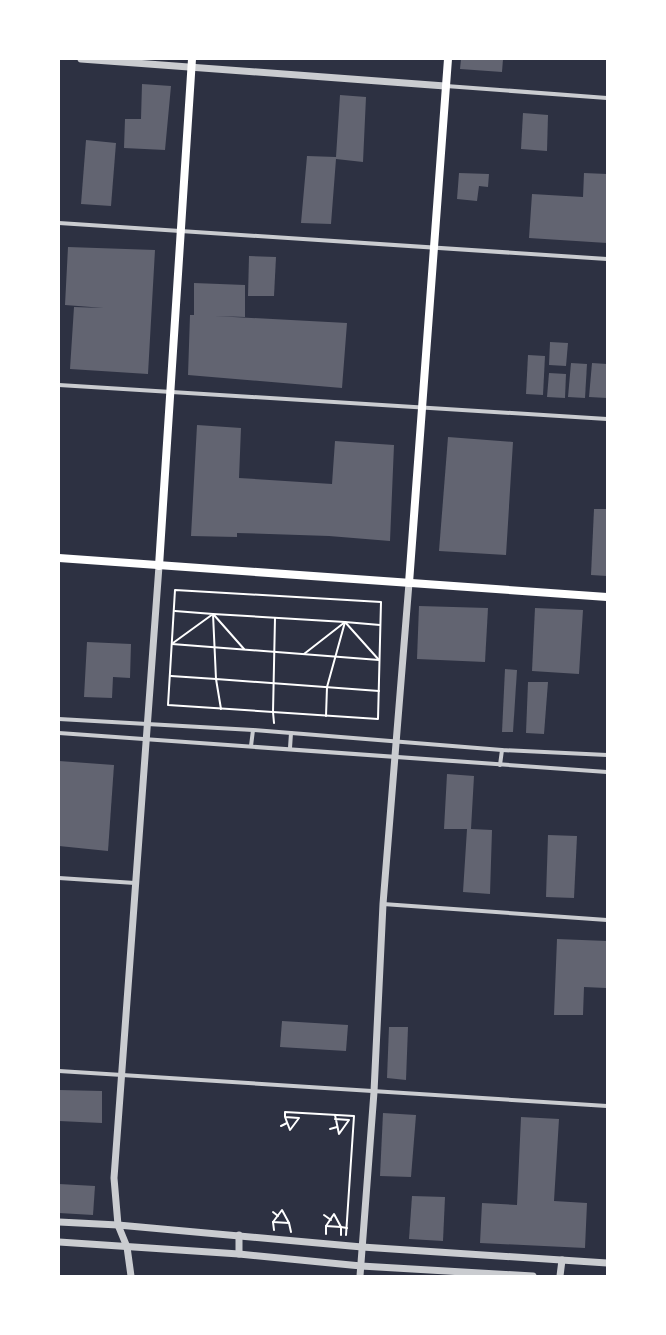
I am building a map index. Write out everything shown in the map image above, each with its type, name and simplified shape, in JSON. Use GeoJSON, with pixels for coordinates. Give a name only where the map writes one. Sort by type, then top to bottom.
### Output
{"type":"FeatureCollection","features":[{"type":"Feature","properties":{"kind":"main road"},"geometry":{"type":"LineString","coordinates":[[409,583],[448,59]]}},
{"type":"Feature","properties":{"kind":"main road"},"geometry":{"type":"LineString","coordinates":[[159,566],[192,63]]}},
{"type":"Feature","properties":{"kind":"main road"},"geometry":{"type":"LineString","coordinates":[[59,558],[607,597]]}},
{"type":"Feature","properties":{"kind":"street"},"geometry":{"type":"LineString","coordinates":[[81,59],[192,63],[446,86],[607,98]]}},
{"type":"Feature","properties":{"kind":"street"},"geometry":{"type":"LineString","coordinates":[[59,223],[607,259]]}},
{"type":"Feature","properties":{"kind":"street"},"geometry":{"type":"LineString","coordinates":[[59,385],[607,419]]}},
{"type":"Feature","properties":{"kind":"street"},"geometry":{"type":"LineString","coordinates":[[131,1276],[127,1247],[118,1225],[114,1178],[159,566]]}},
{"type":"Feature","properties":{"kind":"street"},"geometry":{"type":"LineString","coordinates":[[360,1276],[374,1092],[383,904],[409,583]]}},
{"type":"Feature","properties":{"kind":"street"},"geometry":{"type":"LineString","coordinates":[[59,719],[253,730],[502,750],[607,755]]}},
{"type":"Feature","properties":{"kind":"street"},"geometry":{"type":"LineString","coordinates":[[251,746],[253,730]]}},
{"type":"Feature","properties":{"kind":"street"},"geometry":{"type":"LineString","coordinates":[[59,733],[146,740],[290,748],[607,772]]}},
{"type":"Feature","properties":{"kind":"street"},"geometry":{"type":"LineString","coordinates":[[290,748],[291,733]]}},
{"type":"Feature","properties":{"kind":"street"},"geometry":{"type":"LineString","coordinates":[[500,765],[502,750]]}},
{"type":"Feature","properties":{"kind":"street"},"geometry":{"type":"LineString","coordinates":[[59,878],[135,883]]}},
{"type":"Feature","properties":{"kind":"street"},"geometry":{"type":"LineString","coordinates":[[383,904],[607,920]]}},
{"type":"Feature","properties":{"kind":"street"},"geometry":{"type":"LineString","coordinates":[[59,1071],[607,1106]]}},
{"type":"Feature","properties":{"kind":"street"},"geometry":{"type":"LineString","coordinates":[[59,1222],[118,1225],[362,1246],[607,1264]]}},
{"type":"Feature","properties":{"kind":"street"},"geometry":{"type":"LineString","coordinates":[[238,1235],[238,1254]]}},
{"type":"Feature","properties":{"kind":"street"},"geometry":{"type":"LineString","coordinates":[[59,1242],[238,1254],[361,1266],[533,1276]]}},
{"type":"Feature","properties":{"kind":"street"},"geometry":{"type":"LineString","coordinates":[[560,1276],[562,1260]]}},
{"type":"Feature","properties":{"kind":"path"},"geometry":{"type":"LineString","coordinates":[[175,590],[381,602],[380,626],[378,719],[168,705],[175,590]]}},
{"type":"Feature","properties":{"kind":"path"},"geometry":{"type":"LineString","coordinates":[[174,611],[345,622],[380,626]]}},
{"type":"Feature","properties":{"kind":"path"},"geometry":{"type":"LineString","coordinates":[[172,644],[213,614]]}},
{"type":"Feature","properties":{"kind":"path"},"geometry":{"type":"LineString","coordinates":[[213,614],[216,679],[221,709]]}},
{"type":"Feature","properties":{"kind":"path"},"geometry":{"type":"LineString","coordinates":[[213,614],[245,650]]}},
{"type":"Feature","properties":{"kind":"path"},"geometry":{"type":"LineString","coordinates":[[274,723],[275,618]]}},
{"type":"Feature","properties":{"kind":"path"},"geometry":{"type":"LineString","coordinates":[[304,654],[345,622]]}},
{"type":"Feature","properties":{"kind":"path"},"geometry":{"type":"LineString","coordinates":[[326,716],[327,687],[345,622]]}},
{"type":"Feature","properties":{"kind":"path"},"geometry":{"type":"LineString","coordinates":[[345,622],[379,660]]}},
{"type":"Feature","properties":{"kind":"path"},"geometry":{"type":"LineString","coordinates":[[172,644],[379,660]]}},
{"type":"Feature","properties":{"kind":"path"},"geometry":{"type":"LineString","coordinates":[[170,676],[379,691]]}},
{"type":"Feature","properties":{"kind":"path"},"geometry":{"type":"LineString","coordinates":[[299,1113],[299,1118],[290,1130],[285,1117],[285,1112],[354,1116],[347,1235],[334,1235]]}},
{"type":"Feature","properties":{"kind":"path"},"geometry":{"type":"LineString","coordinates":[[335,1115],[334,1119],[339,1134],[349,1120],[350,1116]]}},
{"type":"Feature","properties":{"kind":"path"},"geometry":{"type":"LineString","coordinates":[[285,1117],[299,1118]]}},
{"type":"Feature","properties":{"kind":"path"},"geometry":{"type":"LineString","coordinates":[[334,1119],[354,1120]]}},
{"type":"Feature","properties":{"kind":"path"},"geometry":{"type":"LineString","coordinates":[[281,1126],[287,1123]]}},
{"type":"Feature","properties":{"kind":"path"},"geometry":{"type":"LineString","coordinates":[[330,1129],[337,1127]]}},
{"type":"Feature","properties":{"kind":"path"},"geometry":{"type":"LineString","coordinates":[[279,1231],[273,1230],[273,1222],[282,1210],[292,1232],[285,1232]]}},
{"type":"Feature","properties":{"kind":"path"},"geometry":{"type":"LineString","coordinates":[[273,1212],[278,1216]]}},
{"type":"Feature","properties":{"kind":"path"},"geometry":{"type":"LineString","coordinates":[[319,1234],[326,1234],[326,1226],[334,1214],[341,1227],[341,1235]]}},
{"type":"Feature","properties":{"kind":"path"},"geometry":{"type":"LineString","coordinates":[[324,1215],[331,1220]]}},
{"type":"Feature","properties":{"kind":"path"},"geometry":{"type":"LineString","coordinates":[[273,1222],[289,1223]]}},
{"type":"Feature","properties":{"kind":"path"},"geometry":{"type":"LineString","coordinates":[[326,1226],[347,1228]]}},
{"type":"Feature","properties":{"kind":"building"},"geometry":{"type":"Polygon","coordinates":[[[461,59],[503,59],[502,72],[460,69],[461,59]]]}},
{"type":"Feature","properties":{"kind":"building"},"geometry":{"type":"Polygon","coordinates":[[[142,84],[171,86],[165,150],[124,148],[125,119],[141,119],[142,84]]]}},
{"type":"Feature","properties":{"kind":"building"},"geometry":{"type":"Polygon","coordinates":[[[340,95],[366,97],[363,162],[336,159],[331,224],[301,223],[307,156],[336,157],[340,95]]]}},
{"type":"Feature","properties":{"kind":"building"},"geometry":{"type":"Polygon","coordinates":[[[523,113],[548,115],[547,151],[521,149],[523,113]]]}},
{"type":"Feature","properties":{"kind":"building"},"geometry":{"type":"Polygon","coordinates":[[[86,140],[116,143],[111,206],[81,204],[86,140]]]}},
{"type":"Feature","properties":{"kind":"building"},"geometry":{"type":"Polygon","coordinates":[[[459,173],[489,174],[488,187],[479,186],[477,201],[457,199],[459,173]]]}},
{"type":"Feature","properties":{"kind":"building"},"geometry":{"type":"Polygon","coordinates":[[[584,173],[607,174],[607,243],[529,238],[532,194],[583,197],[584,173]]]}},
{"type":"Feature","properties":{"kind":"building"},"geometry":{"type":"Polygon","coordinates":[[[68,247],[155,250],[148,374],[70,369],[74,307],[104,308],[65,305],[68,247]]]}},
{"type":"Feature","properties":{"kind":"building"},"geometry":{"type":"Polygon","coordinates":[[[249,256],[276,257],[274,296],[248,296],[249,256]]]}},
{"type":"Feature","properties":{"kind":"building"},"geometry":{"type":"Polygon","coordinates":[[[194,283],[245,285],[245,317],[215,316],[347,323],[342,388],[188,375],[190,315],[194,315],[194,283]]]}},
{"type":"Feature","properties":{"kind":"building"},"geometry":{"type":"Polygon","coordinates":[[[550,342],[568,343],[566,366],[549,365],[550,342]]]}},
{"type":"Feature","properties":{"kind":"building"},"geometry":{"type":"Polygon","coordinates":[[[528,355],[545,356],[543,395],[526,394],[528,355]]]}},
{"type":"Feature","properties":{"kind":"building"},"geometry":{"type":"Polygon","coordinates":[[[571,363],[587,364],[585,398],[568,397],[571,363]]]}},
{"type":"Feature","properties":{"kind":"building"},"geometry":{"type":"Polygon","coordinates":[[[592,363],[607,364],[607,398],[589,397],[592,363]]]}},
{"type":"Feature","properties":{"kind":"building"},"geometry":{"type":"Polygon","coordinates":[[[549,373],[566,374],[565,398],[547,397],[549,373]]]}},
{"type":"Feature","properties":{"kind":"building"},"geometry":{"type":"Polygon","coordinates":[[[197,425],[241,428],[239,478],[332,484],[335,441],[394,445],[390,541],[329,536],[237,533],[237,537],[191,536],[197,425]]]}},
{"type":"Feature","properties":{"kind":"building"},"geometry":{"type":"Polygon","coordinates":[[[448,437],[513,442],[506,555],[439,551],[448,437]]]}},
{"type":"Feature","properties":{"kind":"building"},"geometry":{"type":"Polygon","coordinates":[[[594,509],[607,509],[607,576],[591,575],[594,509]]]}},
{"type":"Feature","properties":{"kind":"building"},"geometry":{"type":"Polygon","coordinates":[[[419,606],[488,608],[485,662],[417,659],[419,606]]]}},
{"type":"Feature","properties":{"kind":"building"},"geometry":{"type":"Polygon","coordinates":[[[535,608],[583,610],[579,674],[532,671],[535,608]]]}},
{"type":"Feature","properties":{"kind":"building"},"geometry":{"type":"Polygon","coordinates":[[[87,642],[131,644],[130,678],[113,677],[112,698],[84,697],[87,642]]]}},
{"type":"Feature","properties":{"kind":"building"},"geometry":{"type":"Polygon","coordinates":[[[505,669],[517,670],[513,732],[502,732],[505,669]]]}},
{"type":"Feature","properties":{"kind":"building"},"geometry":{"type":"Polygon","coordinates":[[[528,682],[548,682],[544,734],[526,733],[528,682]]]}},
{"type":"Feature","properties":{"kind":"building"},"geometry":{"type":"Polygon","coordinates":[[[59,761],[114,765],[108,851],[59,846],[59,761]]]}},
{"type":"Feature","properties":{"kind":"building"},"geometry":{"type":"Polygon","coordinates":[[[447,774],[474,776],[471,829],[492,830],[490,894],[463,892],[467,829],[444,829],[447,774]]]}},
{"type":"Feature","properties":{"kind":"building"},"geometry":{"type":"Polygon","coordinates":[[[548,835],[577,836],[574,898],[546,897],[548,835]]]}},
{"type":"Feature","properties":{"kind":"building"},"geometry":{"type":"Polygon","coordinates":[[[557,939],[607,941],[606,988],[584,987],[583,1015],[554,1015],[557,939]]]}},
{"type":"Feature","properties":{"kind":"building"},"geometry":{"type":"Polygon","coordinates":[[[282,1021],[348,1025],[346,1051],[280,1047],[282,1021]]]}},
{"type":"Feature","properties":{"kind":"building"},"geometry":{"type":"Polygon","coordinates":[[[389,1027],[408,1027],[406,1080],[387,1078],[389,1027]]]}},
{"type":"Feature","properties":{"kind":"building"},"geometry":{"type":"Polygon","coordinates":[[[59,1090],[102,1091],[102,1123],[59,1121],[59,1090]]]}},
{"type":"Feature","properties":{"kind":"building"},"geometry":{"type":"Polygon","coordinates":[[[383,1113],[416,1115],[411,1177],[380,1176],[383,1113]]]}},
{"type":"Feature","properties":{"kind":"building"},"geometry":{"type":"Polygon","coordinates":[[[521,1117],[559,1119],[554,1201],[587,1203],[585,1248],[480,1243],[482,1203],[517,1205],[521,1117]]]}},
{"type":"Feature","properties":{"kind":"building"},"geometry":{"type":"Polygon","coordinates":[[[59,1184],[95,1186],[93,1215],[59,1213],[59,1184]]]}},
{"type":"Feature","properties":{"kind":"building"},"geometry":{"type":"Polygon","coordinates":[[[412,1196],[445,1197],[443,1241],[409,1239],[412,1196]]]}}]}
